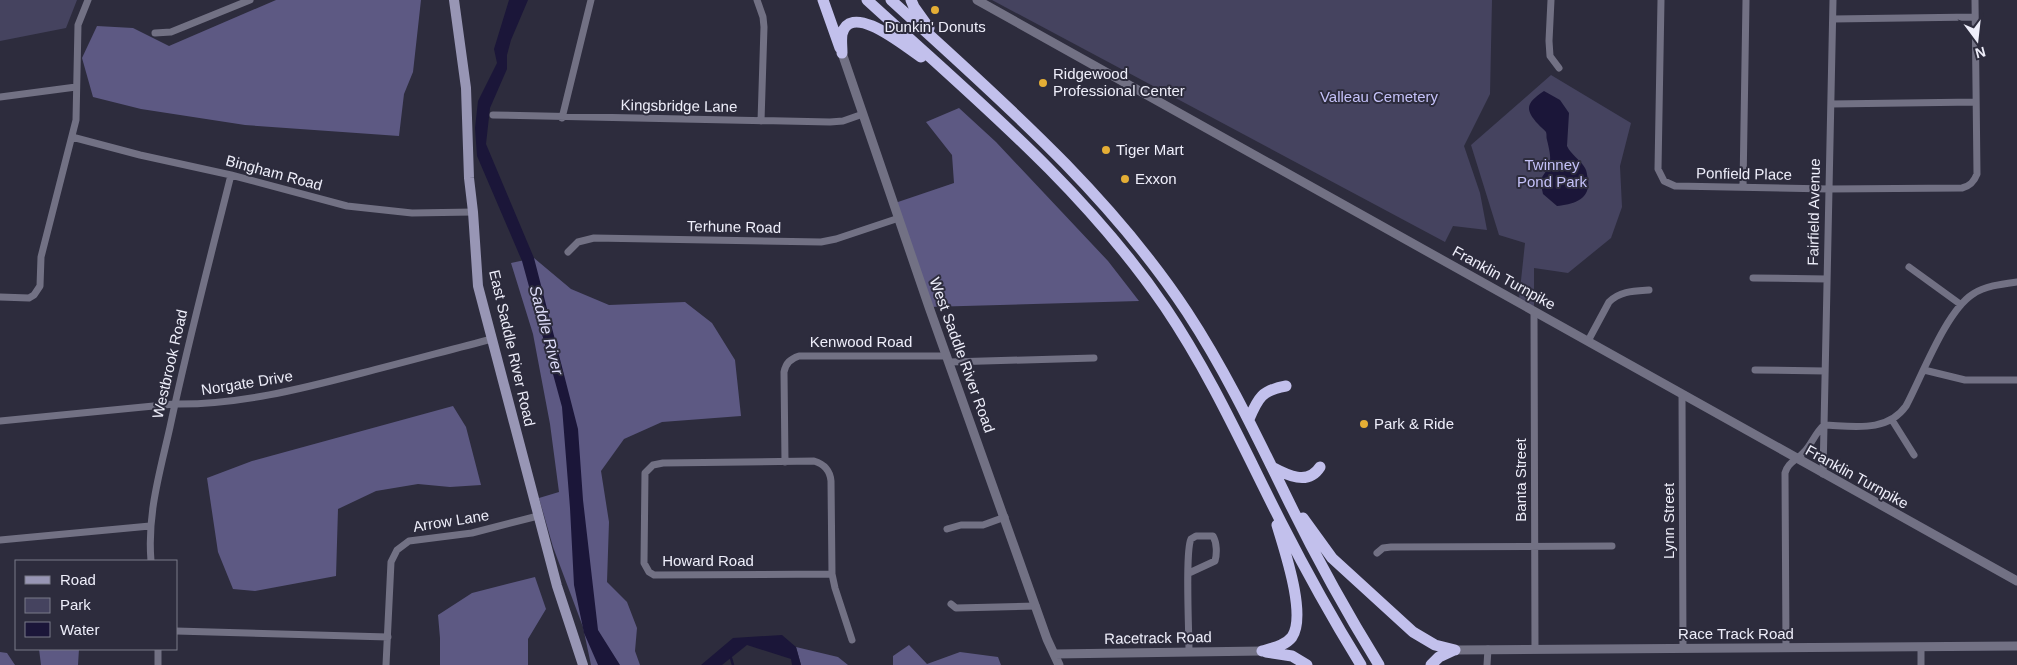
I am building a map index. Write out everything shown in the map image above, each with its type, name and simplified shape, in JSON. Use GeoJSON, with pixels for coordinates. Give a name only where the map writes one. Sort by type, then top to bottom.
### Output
{"type":"FeatureCollection","features":[{"type":"Feature","properties":{"kind":"highway"},"geometry":{"type":"LineString","coordinates":[[823,0],[842,53]]}},
{"type":"Feature","properties":{"kind":"highway"},"geometry":{"type":"LineString","coordinates":[[867,0],[1069,189],[1141,273],[1205,370],[1320,596],[1361,665]]}},
{"type":"Feature","properties":{"kind":"highway"},"geometry":{"type":"LineString","coordinates":[[891,0],[1052,149],[1131,234],[1164,278],[1194,323],[1249,419],[1328,577],[1379,665]]}},
{"type":"Feature","properties":{"kind":"highway"},"geometry":{"type":"LineString","coordinates":[[911,0],[916,11],[947,51]]}},
{"type":"Feature","properties":{"kind":"highway"},"geometry":{"type":"LineString","coordinates":[[842,53],[842,35],[845,28],[854,22],[863,21],[882,28],[906,48],[950,76]]}},
{"type":"Feature","properties":{"kind":"highway"},"geometry":{"type":"LineString","coordinates":[[1249,419],[1258,400],[1264,393],[1274,388],[1286,386]]}},
{"type":"Feature","properties":{"kind":"highway"},"geometry":{"type":"LineString","coordinates":[[1272,467],[1300,478],[1312,475],[1320,467]]}},
{"type":"Feature","properties":{"kind":"highway"},"geometry":{"type":"LineString","coordinates":[[1284,491],[1326,550],[1350,575],[1418,637],[1435,646],[1455,650]]}},
{"type":"Feature","properties":{"kind":"highway"},"geometry":{"type":"LineString","coordinates":[[1262,651],[1278,647],[1287,642],[1293,635],[1297,622],[1291,572],[1270,499]]}},
{"type":"Feature","properties":{"kind":"highway"},"geometry":{"type":"LineString","coordinates":[[1431,665],[1439,657],[1455,650]]}},
{"type":"Feature","properties":{"kind":"highway"},"geometry":{"type":"LineString","coordinates":[[1262,651],[1292,656],[1307,665]]}},
{"type":"Feature","properties":{"kind":"main road","name":"East Saddle River Road"},"geometry":{"type":"LineString","coordinates":[[454,0],[465,80],[469,178],[478,286],[557,586],[583,665]]}},
{"type":"Feature","properties":{"kind":"street"},"geometry":{"type":"LineString","coordinates":[[0,297],[29,298],[34,295],[40,286],[41,257],[76,120],[78,25],[88,0]]}},
{"type":"Feature","properties":{"kind":"street"},"geometry":{"type":"LineString","coordinates":[[155,33],[171,32],[238,3],[250,0]]}},
{"type":"Feature","properties":{"kind":"street"},"geometry":{"type":"LineString","coordinates":[[562,118],[590,0]]}},
{"type":"Feature","properties":{"kind":"street"},"geometry":{"type":"LineString","coordinates":[[757,0],[763,17],[764,28],[761,121]]}},
{"type":"Feature","properties":{"kind":"street","name":"Franklin Turnpike"},"geometry":{"type":"LineString","coordinates":[[977,0],[2017,581]]}},
{"type":"Feature","properties":{"kind":"street"},"geometry":{"type":"LineString","coordinates":[[1551,0],[1548,41],[1550,56],[1559,68]]}},
{"type":"Feature","properties":{"kind":"street","name":"Ponfield Place"},"geometry":{"type":"LineString","coordinates":[[1661,0],[1658,169],[1664,181],[1675,186],[1958,189],[1972,184],[1977,174],[1976,102]]}},
{"type":"Feature","properties":{"kind":"street"},"geometry":{"type":"LineString","coordinates":[[1743,187],[1746,0]]}},
{"type":"Feature","properties":{"kind":"street","name":"Fairfield Avenue"},"geometry":{"type":"LineString","coordinates":[[1823,474],[1833,0]]}},
{"type":"Feature","properties":{"kind":"street"},"geometry":{"type":"LineString","coordinates":[[1831,104],[1976,102],[1975,0]]}},
{"type":"Feature","properties":{"kind":"street"},"geometry":{"type":"LineString","coordinates":[[1833,19],[1975,17]]}},
{"type":"Feature","properties":{"kind":"street","name":"West Saddle River Road"},"geometry":{"type":"LineString","coordinates":[[842,53],[948,359],[1058,665]]}},
{"type":"Feature","properties":{"kind":"street"},"geometry":{"type":"LineString","coordinates":[[0,97],[76,87]]}},
{"type":"Feature","properties":{"kind":"street","name":"Kingsbridge Lane"},"geometry":{"type":"LineString","coordinates":[[493,115],[562,118],[838,122],[863,114]]}},
{"type":"Feature","properties":{"kind":"street","name":"Bingham Road"},"geometry":{"type":"LineString","coordinates":[[72,137],[140,155],[231,175],[348,206],[412,213],[473,212]]}},
{"type":"Feature","properties":{"kind":"street","name":"Westbrook Road"},"geometry":{"type":"LineString","coordinates":[[151,560],[150,526],[156,480],[231,175]]}},
{"type":"Feature","properties":{"kind":"street","name":"Terhune Road"},"geometry":{"type":"LineString","coordinates":[[568,252],[578,242],[594,238],[821,242],[836,239],[899,218]]}},
{"type":"Feature","properties":{"kind":"street"},"geometry":{"type":"LineString","coordinates":[[1909,267],[1960,304]]}},
{"type":"Feature","properties":{"kind":"street"},"geometry":{"type":"LineString","coordinates":[[1753,278],[1827,279]]}},
{"type":"Feature","properties":{"kind":"street"},"geometry":{"type":"LineString","coordinates":[[1786,648],[1785,473],[1789,464],[1805,451],[1817,432],[1824,426],[1871,426],[1892,420],[1906,406],[1950,318],[1960,304],[1974,293],[1988,287],[2017,282]]}},
{"type":"Feature","properties":{"kind":"street"},"geometry":{"type":"LineString","coordinates":[[1588,341],[1613,298],[1629,292],[1649,290]]}},
{"type":"Feature","properties":{"kind":"street","name":"Banta Street"},"geometry":{"type":"LineString","coordinates":[[1534,311],[1535,649]]}},
{"type":"Feature","properties":{"kind":"street","name":"Norgate Drive"},"geometry":{"type":"LineString","coordinates":[[0,421],[150,408],[174,404],[236,400],[294,390],[492,339]]}},
{"type":"Feature","properties":{"kind":"street","name":"Kenwood Road"},"geometry":{"type":"LineString","coordinates":[[785,462],[784,372],[788,362],[793,358],[799,356],[948,359]]}},
{"type":"Feature","properties":{"kind":"street"},"geometry":{"type":"LineString","coordinates":[[948,359],[1094,358]]}},
{"type":"Feature","properties":{"kind":"street"},"geometry":{"type":"LineString","coordinates":[[1755,370],[1825,371]]}},
{"type":"Feature","properties":{"kind":"street"},"geometry":{"type":"LineString","coordinates":[[1924,370],[1965,380],[2017,380]]}},
{"type":"Feature","properties":{"kind":"street","name":"Lynn Street"},"geometry":{"type":"LineString","coordinates":[[1682,394],[1683,648]]}},
{"type":"Feature","properties":{"kind":"street"},"geometry":{"type":"LineString","coordinates":[[1892,420],[1914,455]]}},
{"type":"Feature","properties":{"kind":"street"},"geometry":{"type":"LineString","coordinates":[[785,462],[814,461],[824,466],[828,471],[831,481],[832,574],[852,640]]}},
{"type":"Feature","properties":{"kind":"street","name":"Howard Road"},"geometry":{"type":"LineString","coordinates":[[785,462],[663,463],[650,467],[644,476],[644,563],[646,568],[649,572],[659,576],[832,574]]}},
{"type":"Feature","properties":{"kind":"street","name":"Arrow Lane"},"geometry":{"type":"LineString","coordinates":[[386,665],[391,562],[402,544],[416,539],[472,533],[538,516]]}},
{"type":"Feature","properties":{"kind":"street"},"geometry":{"type":"LineString","coordinates":[[947,529],[961,525],[983,525],[1005,517]]}},
{"type":"Feature","properties":{"kind":"street"},"geometry":{"type":"LineString","coordinates":[[0,540],[150,526]]}},
{"type":"Feature","properties":{"kind":"street"},"geometry":{"type":"LineString","coordinates":[[1188,572],[1215,561],[1216,541],[1213,536],[1196,536],[1188,544],[1188,572],[1189,651]]}},
{"type":"Feature","properties":{"kind":"street"},"geometry":{"type":"LineString","coordinates":[[1377,553],[1383,548],[1391,547],[1612,546]]}},
{"type":"Feature","properties":{"kind":"street"},"geometry":{"type":"LineString","coordinates":[[950,604],[956,608],[1036,606]]}},
{"type":"Feature","properties":{"kind":"street"},"geometry":{"type":"LineString","coordinates":[[178,631],[388,638]]}},
{"type":"Feature","properties":{"kind":"street","name":"Race Track Road"},"geometry":{"type":"LineString","coordinates":[[1455,650],[2017,646]]}},
{"type":"Feature","properties":{"kind":"street"},"geometry":{"type":"LineString","coordinates":[[1921,647],[1921,665]]}},
{"type":"Feature","properties":{"kind":"street"},"geometry":{"type":"LineString","coordinates":[[1488,649],[1488,665]]}},
{"type":"Feature","properties":{"kind":"street"},"geometry":{"type":"LineString","coordinates":[[158,650],[158,665]]}},
{"type":"Feature","properties":{"kind":"street","name":"Racetrack Road"},"geometry":{"type":"LineString","coordinates":[[1054,654],[1262,651]]}},
{"type":"Feature","properties":{"kind":"green space"},"geometry":{"type":"Polygon","coordinates":[[[0,0],[77,0],[66,28],[0,41],[0,0]]]}},
{"type":"Feature","properties":{"kind":"green space","name":"Valleau Cemetery"},"geometry":{"type":"Polygon","coordinates":[[[992,0],[1492,0],[1490,94],[1464,146],[1480,193],[1487,230],[1453,226],[1445,242],[992,0]]]}},
{"type":"Feature","properties":{"kind":"green space","name":"Twinney Pond Park"},"geometry":{"type":"Polygon","coordinates":[[[1551,75],[1631,123],[1620,166],[1622,207],[1611,238],[1568,273],[1534,268],[1534,311],[1519,299],[1525,243],[1499,235],[1471,145],[1551,75]]]}},
{"type":"Feature","properties":{"kind":"shaded area"},"geometry":{"type":"Polygon","coordinates":[[[276,0],[421,0],[413,72],[404,94],[399,136],[245,125],[141,109],[93,97],[82,58],[97,26],[133,28],[169,46],[276,0]]]}},
{"type":"Feature","properties":{"kind":"shaded area"},"geometry":{"type":"Polygon","coordinates":[[[959,108],[996,142],[1108,261],[1139,301],[928,307],[895,203],[954,183],[952,155],[926,122],[959,108]]]}},
{"type":"Feature","properties":{"kind":"shaded area"},"geometry":{"type":"Polygon","coordinates":[[[534,258],[571,289],[609,305],[685,302],[712,323],[735,360],[741,416],[662,422],[624,439],[601,471],[609,522],[607,582],[627,602],[637,628],[635,651],[640,665],[591,665],[583,627],[553,547],[539,498],[559,492],[550,424],[533,334],[511,263],[534,258]]]}},
{"type":"Feature","properties":{"kind":"shaded area"},"geometry":{"type":"Polygon","coordinates":[[[453,406],[466,427],[481,485],[450,487],[418,484],[376,491],[338,509],[336,576],[255,591],[233,589],[218,552],[207,478],[252,461],[453,406]]]}},
{"type":"Feature","properties":{"kind":"shaded area"},"geometry":{"type":"Polygon","coordinates":[[[535,577],[546,609],[528,639],[528,665],[440,665],[438,615],[472,593],[535,577]]]}},
{"type":"Feature","properties":{"kind":"shaded area"},"geometry":{"type":"Polygon","coordinates":[[[909,645],[927,664],[960,652],[998,657],[1001,665],[893,665],[893,656],[909,645]]]}},
{"type":"Feature","properties":{"kind":"shaded area"},"geometry":{"type":"Polygon","coordinates":[[[796,647],[838,657],[848,665],[801,665],[796,647]]]}},
{"type":"Feature","properties":{"kind":"shaded area"},"geometry":{"type":"Polygon","coordinates":[[[39,650],[79,650],[78,665],[41,665],[39,650]]]}},
{"type":"Feature","properties":{"kind":"shaded area"},"geometry":{"type":"Polygon","coordinates":[[[0,652],[7,653],[15,665],[0,665],[0,652]]]}},
{"type":"Feature","properties":{"kind":"water","name":"Saddle River"},"geometry":{"type":"Polygon","coordinates":[[[509,0],[528,0],[511,40],[507,55],[507,69],[490,108],[486,144],[534,258],[578,429],[583,500],[598,630],[620,665],[598,665],[584,633],[574,585],[562,407],[522,261],[477,156],[475,128],[478,101],[497,63],[494,49],[509,0]]]}},
{"type":"Feature","properties":{"kind":"water"},"geometry":{"type":"Polygon","coordinates":[[[1544,91],[1560,100],[1569,113],[1567,146],[1583,165],[1588,179],[1587,192],[1580,200],[1557,206],[1543,194],[1540,180],[1549,166],[1550,152],[1546,132],[1530,114],[1529,109],[1531,102],[1544,91]]]}},
{"type":"Feature","properties":{"kind":"water"},"geometry":{"type":"Polygon","coordinates":[[[782,635],[796,647],[801,665],[792,665],[791,659],[747,645],[722,665],[701,665],[733,638],[782,635]]]}},
{"type":"Feature","properties":{"kind":"waterway"},"geometry":{"type":"LineString","coordinates":[[731,658],[733,665]]}},
{"type":"Feature","properties":{"kind":"place","name":"Dunkin' Donuts"},"geometry":{"type":"Point","coordinates":[935,10]}},
{"type":"Feature","properties":{"kind":"place","name":"Ridgewood Professional Center"},"geometry":{"type":"Point","coordinates":[1043,83]}},
{"type":"Feature","properties":{"kind":"place","name":"Tiger Mart"},"geometry":{"type":"Point","coordinates":[1106,150]}},
{"type":"Feature","properties":{"kind":"place","name":"Exxon"},"geometry":{"type":"Point","coordinates":[1125,179]}},
{"type":"Feature","properties":{"kind":"place","name":"Park & Ride"},"geometry":{"type":"Point","coordinates":[1364,424]}}]}
